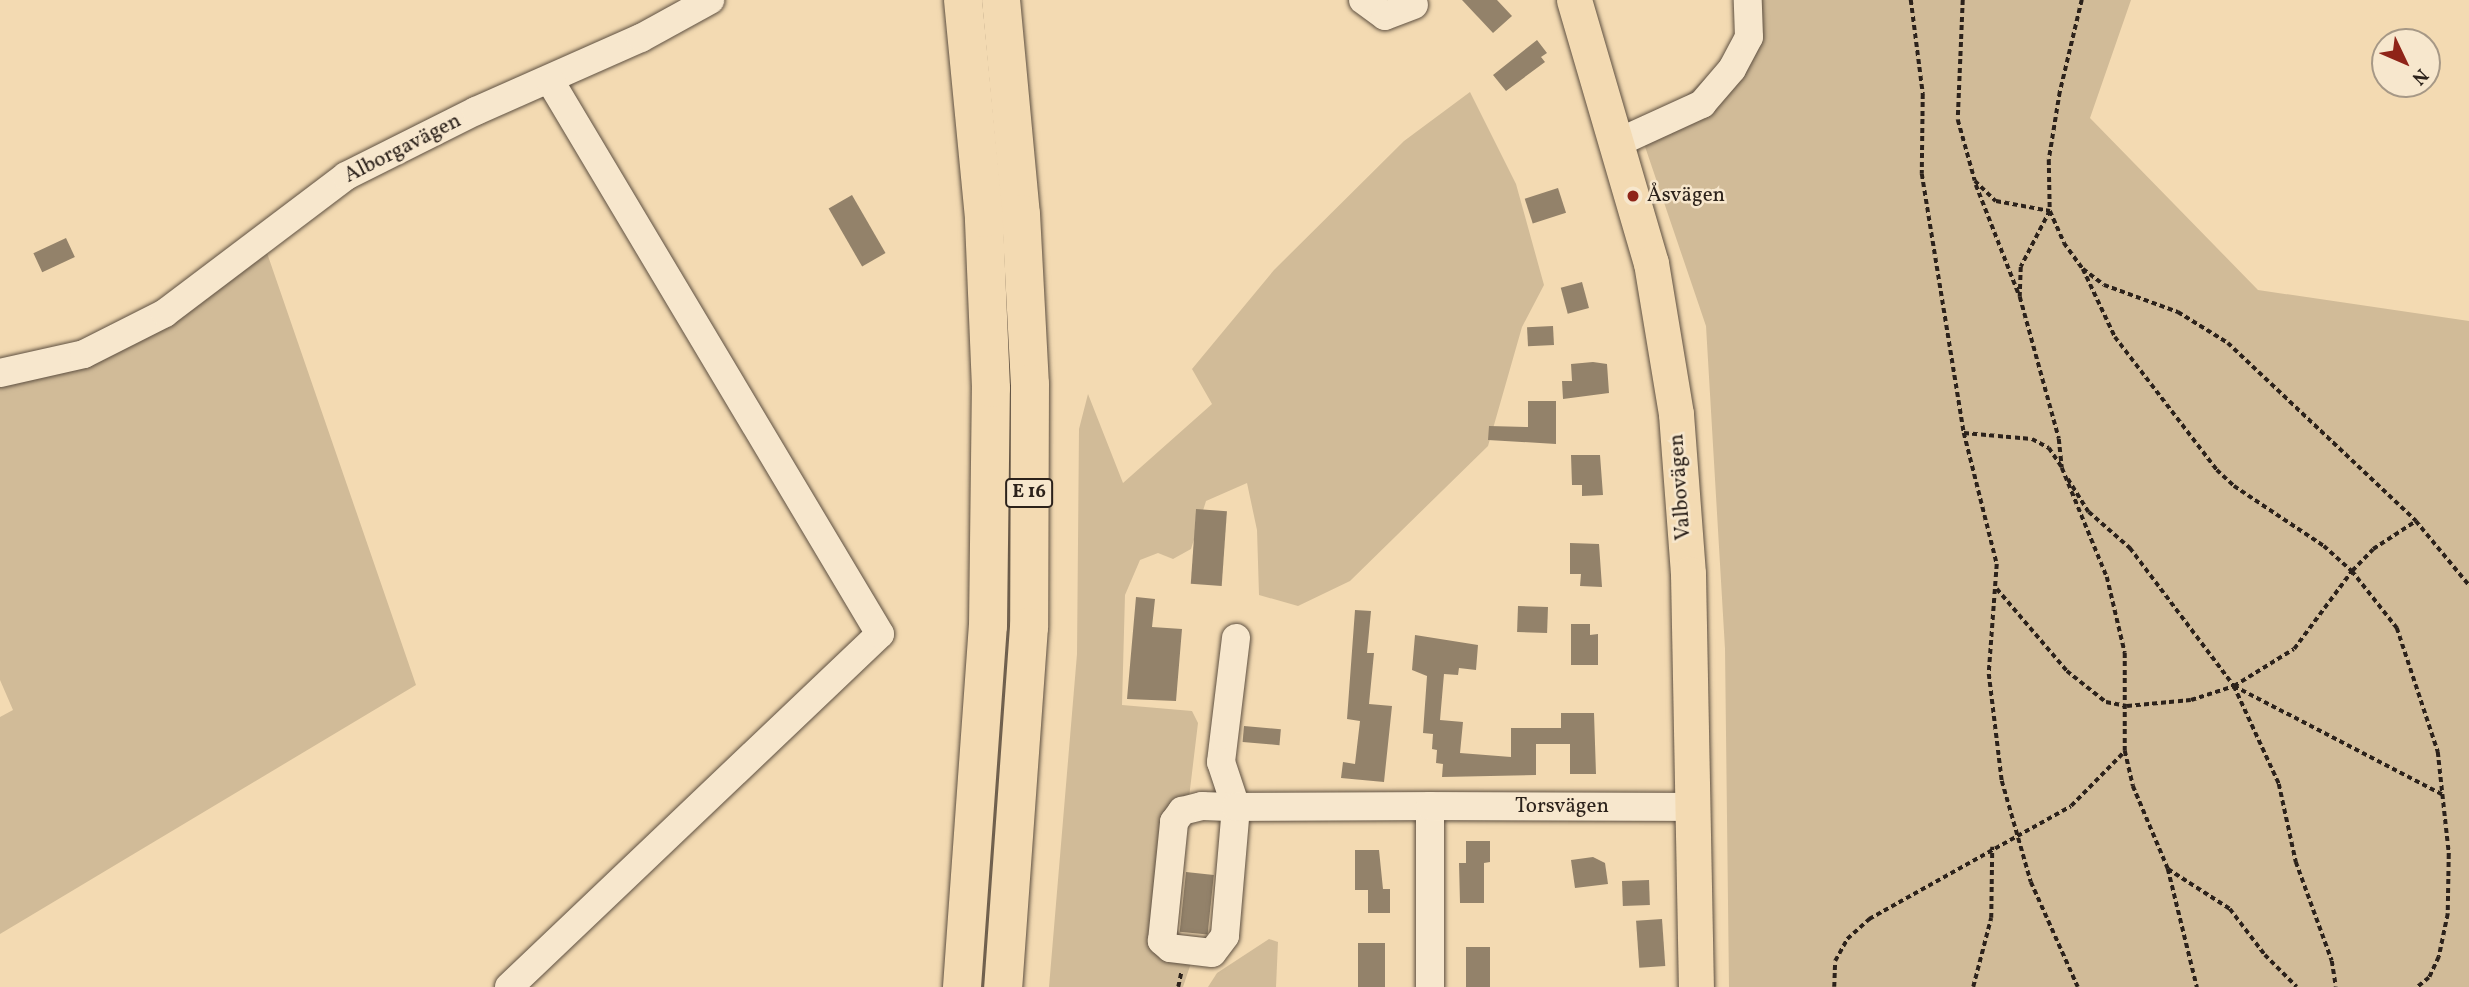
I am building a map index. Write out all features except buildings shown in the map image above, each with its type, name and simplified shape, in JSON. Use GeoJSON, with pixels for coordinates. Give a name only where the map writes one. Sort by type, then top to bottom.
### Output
{"type":"FeatureCollection","features":[{"type":"Feature","properties":{"kind":"highway","name":"E 16"},"geometry":{"type":"LineString","coordinates":[[962,987],[988,626],[991,388],[984,218],[963,0]]}},
{"type":"Feature","properties":{"kind":"highway","name":"E 16"},"geometry":{"type":"LineString","coordinates":[[1001,0],[1021,214],[1030,384],[1029,627],[1003,987]]}},
{"type":"Feature","properties":{"kind":"main road","name":"Valbovägen"},"geometry":{"type":"LineString","coordinates":[[1574,0],[1651,263],[1676,414],[1688,574],[1696,987]]}},
{"type":"Feature","properties":{"kind":"street","name":"Alborgavägen"},"geometry":{"type":"LineString","coordinates":[[0,373],[84,354],[165,313],[346,176],[641,38],[710,0]]}},
{"type":"Feature","properties":{"kind":"street"},"geometry":{"type":"LineString","coordinates":[[1363,0],[1385,16],[1414,5]]}},
{"type":"Feature","properties":{"kind":"street"},"geometry":{"type":"LineString","coordinates":[[1616,143],[1702,104],[1732,69],[1749,37],[1748,0]]}},
{"type":"Feature","properties":{"kind":"street"},"geometry":{"type":"LineString","coordinates":[[509,987],[880,634],[549,79]]}},
{"type":"Feature","properties":{"kind":"street"},"geometry":{"type":"LineString","coordinates":[[1236,638],[1221,762],[1236,807]]}},
{"type":"Feature","properties":{"kind":"street","name":"Torsvägen"},"geometry":{"type":"LineString","coordinates":[[1236,807],[1221,946],[1212,953],[1170,948],[1162,941],[1174,822],[1182,811],[1202,806],[1693,807]]}},
{"type":"Feature","properties":{"kind":"street"},"geometry":{"type":"LineString","coordinates":[[1430,806],[1430,987]]}},
{"type":"Feature","properties":{"kind":"path"},"geometry":{"type":"LineString","coordinates":[[1911,0],[1923,94],[1922,174],[1964,433],[1997,564],[1997,589],[1988,639],[1989,674],[2002,781],[2031,882],[2078,987]]}},
{"type":"Feature","properties":{"kind":"path"},"geometry":{"type":"LineString","coordinates":[[1963,0],[1958,120],[1975,181],[2020,297],[2059,439],[2062,468],[2107,577],[2125,653],[2125,751],[2133,786],[2168,869],[2197,987]]}},
{"type":"Feature","properties":{"kind":"path"},"geometry":{"type":"LineString","coordinates":[[2082,0],[2057,106],[2049,160],[2050,211],[2064,243],[2083,269],[2115,337],[2217,470],[2234,486],[2324,545],[2352,570],[2397,628],[2438,752],[2449,854],[2448,914],[2439,957],[2429,978],[2418,987]]}},
{"type":"Feature","properties":{"kind":"path"},"geometry":{"type":"LineString","coordinates":[[1975,181],[1996,201],[2050,211]]}},
{"type":"Feature","properties":{"kind":"path"},"geometry":{"type":"LineString","coordinates":[[2020,297],[2021,267],[2050,211]]}},
{"type":"Feature","properties":{"kind":"path"},"geometry":{"type":"LineString","coordinates":[[2083,269],[2104,285],[2178,312],[2228,344],[2416,521],[2469,585]]}},
{"type":"Feature","properties":{"kind":"path"},"geometry":{"type":"LineString","coordinates":[[1964,433],[2032,439],[2049,448],[2089,512],[2130,548],[2234,686],[2279,784],[2296,862],[2332,961],[2336,987]]}},
{"type":"Feature","properties":{"kind":"path"},"geometry":{"type":"LineString","coordinates":[[1997,589],[2029,621],[2067,671],[2106,702],[2127,706],[2191,700],[2234,686],[2294,649],[2352,570],[2373,549],[2416,521]]}},
{"type":"Feature","properties":{"kind":"path"},"geometry":{"type":"LineString","coordinates":[[2234,686],[2443,795]]}},
{"type":"Feature","properties":{"kind":"path"},"geometry":{"type":"LineString","coordinates":[[1835,987],[1835,961],[1854,932],[1992,846],[2088,793],[2125,751]]}},
{"type":"Feature","properties":{"kind":"path"},"geometry":{"type":"LineString","coordinates":[[1973,987],[1991,918],[1992,846]]}},
{"type":"Feature","properties":{"kind":"path"},"geometry":{"type":"LineString","coordinates":[[2168,869],[2230,909],[2265,955],[2297,987]]}},
{"type":"Feature","properties":{"kind":"shaded area"},"geometry":{"type":"Polygon","coordinates":[[[1749,0],[2131,0],[2090,118],[2258,290],[2469,321],[2469,987],[1729,987],[1725,649],[1706,326],[1638,126],[1679,102],[1714,70],[1744,23],[1749,0]]]}},
{"type":"Feature","properties":{"kind":"shaded area"},"geometry":{"type":"Polygon","coordinates":[[[1470,92],[1516,184],[1544,285],[1522,327],[1488,446],[1350,581],[1298,606],[1259,595],[1257,530],[1247,483],[1206,501],[1191,549],[1173,559],[1158,553],[1140,560],[1125,595],[1122,705],[1192,711],[1198,723],[1181,864],[1162,945],[1194,954],[1183,987],[1049,987],[1077,654],[1079,429],[1088,394],[1123,483],[1212,404],[1192,369],[1274,270],[1404,141],[1470,92]]]}},
{"type":"Feature","properties":{"kind":"shaded area"},"geometry":{"type":"Polygon","coordinates":[[[266,250],[416,685],[0,934],[0,717],[13,710],[0,680],[0,378],[86,359],[266,250]]]}},
{"type":"Feature","properties":{"kind":"shaded area"},"geometry":{"type":"Polygon","coordinates":[[[1269,939],[1278,942],[1276,987],[1208,987],[1217,973],[1269,939]]]}},
{"type":"Feature","properties":{"kind":"place","name":"Åsvägen"},"geometry":{"type":"Point","coordinates":[1633,196]}}]}
